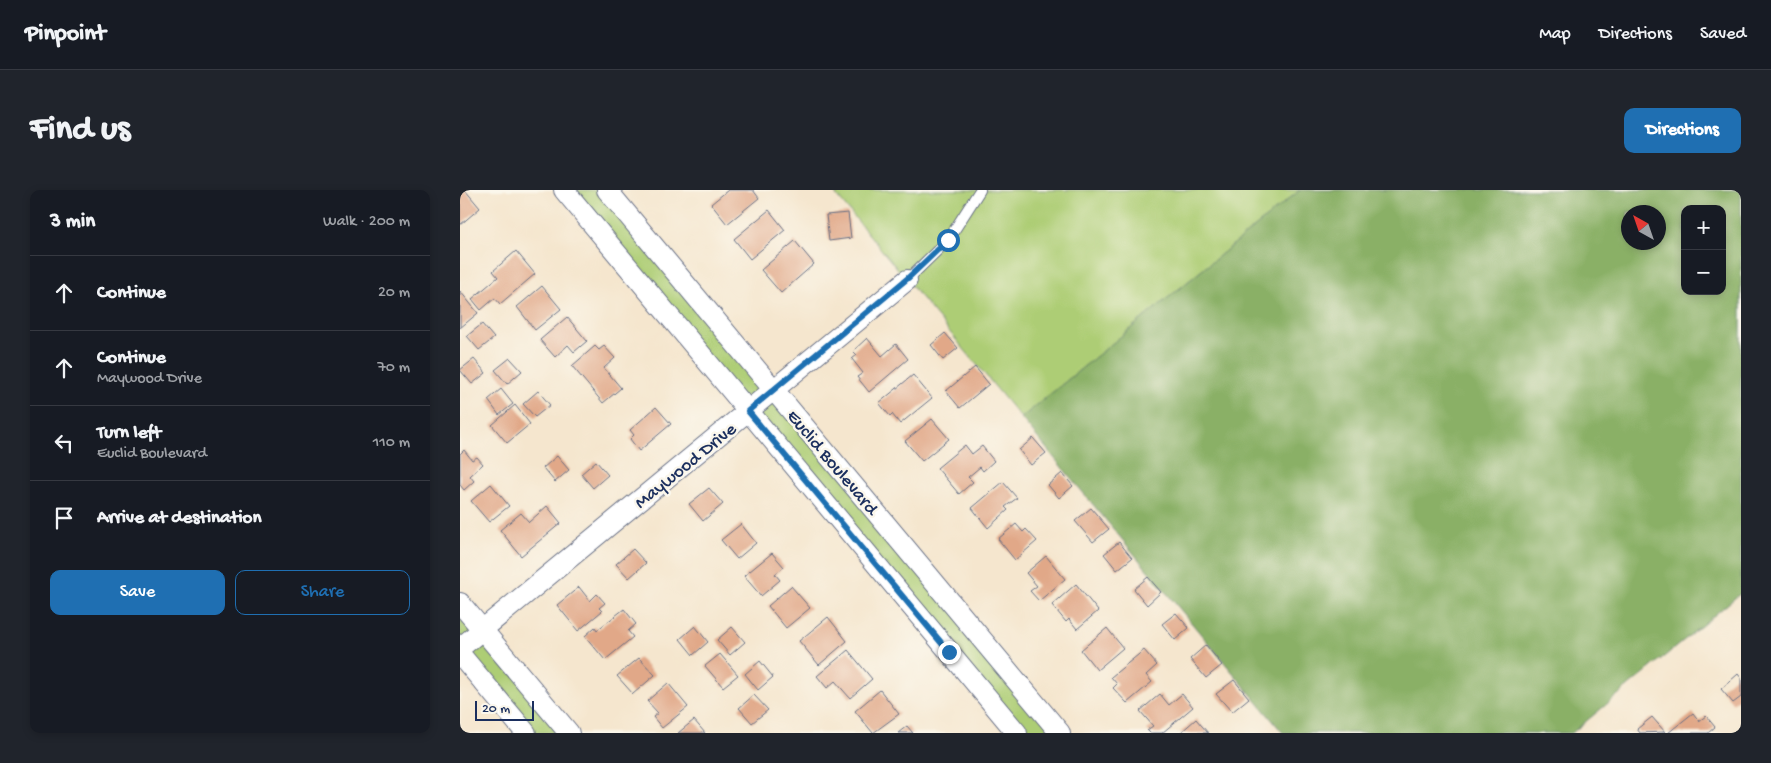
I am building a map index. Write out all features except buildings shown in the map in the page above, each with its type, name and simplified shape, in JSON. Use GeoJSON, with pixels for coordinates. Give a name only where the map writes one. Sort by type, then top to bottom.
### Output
{"type":"FeatureCollection","features":[{"type":"Feature","properties":{"kind":"street","name":"Euclid Boulevard"},"geometry":{"type":"LineString","coordinates":[[564,190],[1017,733]]}},
{"type":"Feature","properties":{"kind":"street","name":"Euclid Boulevard"},"geometry":{"type":"LineString","coordinates":[[607,190],[1060,733]]}},
{"type":"Feature","properties":{"kind":"street","name":"Maywood Drive"},"geometry":{"type":"LineString","coordinates":[[460,648],[907,280]]}},
{"type":"Feature","properties":{"kind":"street"},"geometry":{"type":"LineString","coordinates":[[460,603],[569,733]]}},
{"type":"Feature","properties":{"kind":"street"},"geometry":{"type":"LineString","coordinates":[[949,652],[975,631]]}},
{"type":"Feature","properties":{"kind":"street"},"geometry":{"type":"LineString","coordinates":[[460,654],[526,733]]}},
{"type":"Feature","properties":{"kind":"lane"},"geometry":{"type":"LineString","coordinates":[[907,280],[948,240],[980,190]]}},
{"type":"Feature","properties":{"kind":"green space"},"geometry":{"type":"Polygon","coordinates":[[[564,190],[607,190],[1060,733],[1017,733],[564,190]]]}},
{"type":"Feature","properties":{"kind":"green space"},"geometry":{"type":"Polygon","coordinates":[[[832,190],[1300,190],[1021,418],[832,190]]]}},
{"type":"Feature","properties":{"kind":"green space"},"geometry":{"type":"Polygon","coordinates":[[[1300,190],[1741,190],[1741,593],[1572,733],[1283,733],[1021,418],[1300,190]]]}},
{"type":"Feature","properties":{"kind":"green space"},"geometry":{"type":"Polygon","coordinates":[[[460,603],[569,733],[526,733],[460,654],[460,603]]]}},
{"type":"Feature","properties":{"kind":"route"},"geometry":{"type":"LineString","coordinates":[[948,240],[908,278],[748,411],[949,652]]}}]}
